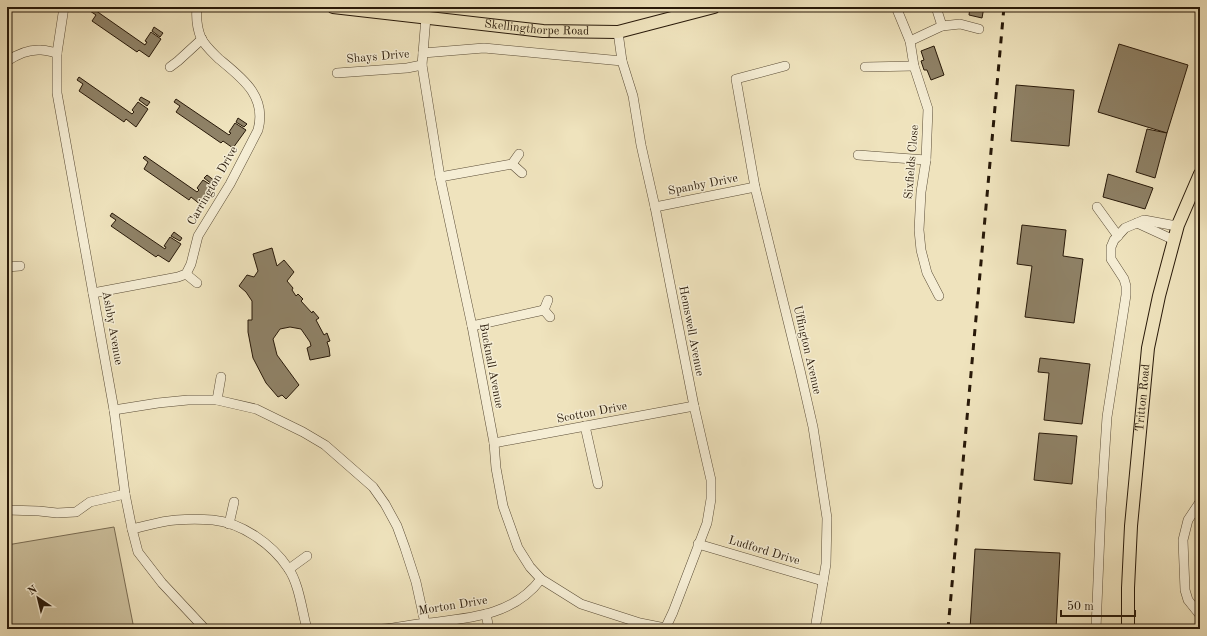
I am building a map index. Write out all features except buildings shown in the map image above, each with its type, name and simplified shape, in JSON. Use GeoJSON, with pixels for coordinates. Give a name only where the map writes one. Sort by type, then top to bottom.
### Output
{"type":"FeatureCollection","features":[{"type":"Feature","properties":{"kind":"main road","name":"Skellingthorpe Road"},"geometry":{"type":"LineString","coordinates":[[333,7],[543,31],[618,32],[714,7]]}},
{"type":"Feature","properties":{"kind":"main road","name":"Tritton Road"},"geometry":{"type":"LineString","coordinates":[[1128,629],[1131,526],[1148,348],[1178,225],[1200,174]]}},
{"type":"Feature","properties":{"kind":"street","name":"Ashby Avenue"},"geometry":{"type":"LineString","coordinates":[[64,7],[57,53],[58,92],[114,410],[125,494],[132,529],[138,552],[162,583],[204,629]]}},
{"type":"Feature","properties":{"kind":"street","name":"Carrington Drive"},"geometry":{"type":"LineString","coordinates":[[186,274],[198,236],[230,184],[258,130],[260,121],[260,110],[257,98],[250,88],[241,77],[213,53],[202,39],[198,28],[197,7]]}},
{"type":"Feature","properties":{"kind":"street","name":"Sixfields Close"},"geometry":{"type":"LineString","coordinates":[[896,7],[910,41],[914,66],[928,109],[926,160],[921,192],[919,230],[921,250],[927,273],[939,296]]}},
{"type":"Feature","properties":{"kind":"street"},"geometry":{"type":"LineString","coordinates":[[936,7],[942,26]]}},
{"type":"Feature","properties":{"kind":"street","name":"Bucknall Avenue"},"geometry":{"type":"LineString","coordinates":[[426,17],[422,65],[440,177],[472,326],[494,443],[496,468],[503,506],[518,548],[530,567],[541,579],[582,604],[640,623],[665,628]]}},
{"type":"Feature","properties":{"kind":"street"},"geometry":{"type":"LineString","coordinates":[[910,41],[942,26],[960,24],[979,28]]}},
{"type":"Feature","properties":{"kind":"street","name":"Hemswell Avenue"},"geometry":{"type":"LineString","coordinates":[[618,32],[622,61],[633,96],[641,145],[655,207],[694,406],[711,480],[711,498],[707,524],[673,612],[665,628]]}},
{"type":"Feature","properties":{"kind":"street"},"geometry":{"type":"LineString","coordinates":[[170,67],[202,39]]}},
{"type":"Feature","properties":{"kind":"street","name":"Skellingthorpe Road"},"geometry":{"type":"LineString","coordinates":[[423,53],[484,48],[622,61]]}},
{"type":"Feature","properties":{"kind":"street"},"geometry":{"type":"LineString","coordinates":[[7,61],[15,56],[31,51],[41,50],[57,53]]}},
{"type":"Feature","properties":{"kind":"street","name":"Shays Drive"},"geometry":{"type":"LineString","coordinates":[[337,73],[407,68],[422,65]]}},
{"type":"Feature","properties":{"kind":"street","name":"Uffington Avenue"},"geometry":{"type":"LineString","coordinates":[[785,66],[736,79],[755,187],[800,370],[819,464],[827,518],[826,564],[815,629]]}},
{"type":"Feature","properties":{"kind":"street"},"geometry":{"type":"LineString","coordinates":[[865,68],[914,66]]}},
{"type":"Feature","properties":{"kind":"street"},"geometry":{"type":"LineString","coordinates":[[440,177],[512,164],[519,154]]}},
{"type":"Feature","properties":{"kind":"street"},"geometry":{"type":"LineString","coordinates":[[858,155],[926,160]]}},
{"type":"Feature","properties":{"kind":"street"},"geometry":{"type":"LineString","coordinates":[[512,164],[522,173]]}},
{"type":"Feature","properties":{"kind":"street","name":"Spanby Drive"},"geometry":{"type":"LineString","coordinates":[[655,207],[755,187]]}},
{"type":"Feature","properties":{"kind":"street"},"geometry":{"type":"LineString","coordinates":[[1097,207],[1118,236]]}},
{"type":"Feature","properties":{"kind":"street"},"geometry":{"type":"LineString","coordinates":[[1096,629],[1100,513],[1107,416],[1126,295],[1124,279],[1111,259],[1111,247],[1125,228],[1144,220],[1178,225]]}},
{"type":"Feature","properties":{"kind":"street"},"geometry":{"type":"LineString","coordinates":[[1137,223],[1174,240]]}},
{"type":"Feature","properties":{"kind":"street"},"geometry":{"type":"LineString","coordinates":[[7,267],[20,266]]}},
{"type":"Feature","properties":{"kind":"street"},"geometry":{"type":"LineString","coordinates":[[93,293],[178,277],[186,274],[197,283]]}},
{"type":"Feature","properties":{"kind":"street"},"geometry":{"type":"LineString","coordinates":[[472,326],[547,313],[548,300]]}},
{"type":"Feature","properties":{"kind":"street"},"geometry":{"type":"LineString","coordinates":[[217,400],[221,377]]}},
{"type":"Feature","properties":{"kind":"street"},"geometry":{"type":"LineString","coordinates":[[114,410],[166,402],[217,400],[256,409],[304,432],[325,445],[373,487],[385,504],[405,548],[416,582],[425,623]]}},
{"type":"Feature","properties":{"kind":"street","name":"Scotton Drive"},"geometry":{"type":"LineString","coordinates":[[494,443],[694,406]]}},
{"type":"Feature","properties":{"kind":"street"},"geometry":{"type":"LineString","coordinates":[[585,426],[598,484]]}},
{"type":"Feature","properties":{"kind":"street"},"geometry":{"type":"LineString","coordinates":[[7,510],[57,513],[76,512],[90,502],[125,494]]}},
{"type":"Feature","properties":{"kind":"street"},"geometry":{"type":"LineString","coordinates":[[229,524],[234,502]]}},
{"type":"Feature","properties":{"kind":"street"},"geometry":{"type":"LineString","coordinates":[[1200,502],[1188,520],[1183,540],[1185,590],[1188,600],[1200,615]]}},
{"type":"Feature","properties":{"kind":"street"},"geometry":{"type":"LineString","coordinates":[[132,529],[176,520],[213,520],[247,531],[263,541],[274,551],[289,569],[302,605],[307,629]]}},
{"type":"Feature","properties":{"kind":"street","name":"Ludford Drive"},"geometry":{"type":"LineString","coordinates":[[698,544],[823,581]]}},
{"type":"Feature","properties":{"kind":"street"},"geometry":{"type":"LineString","coordinates":[[289,569],[307,556]]}},
{"type":"Feature","properties":{"kind":"street","name":"Morton Drive"},"geometry":{"type":"LineString","coordinates":[[382,629],[462,619],[500,610],[515,602],[533,589],[541,579]]}},
{"type":"Feature","properties":{"kind":"street"},"geometry":{"type":"LineString","coordinates":[[486,614],[489,629]]}},
{"type":"Feature","properties":{"kind":"street"},"geometry":{"type":"LineString","coordinates":[[1198,629],[1200,625]]}},
{"type":"Feature","properties":{"kind":"shaded area"},"geometry":{"type":"Polygon","coordinates":[[[114,527],[134,629],[7,629],[7,545],[114,527]]]}},
{"type":"Feature","properties":{"kind":"railway"},"geometry":{"type":"LineString","coordinates":[[948,629],[1004,7]]}}]}
